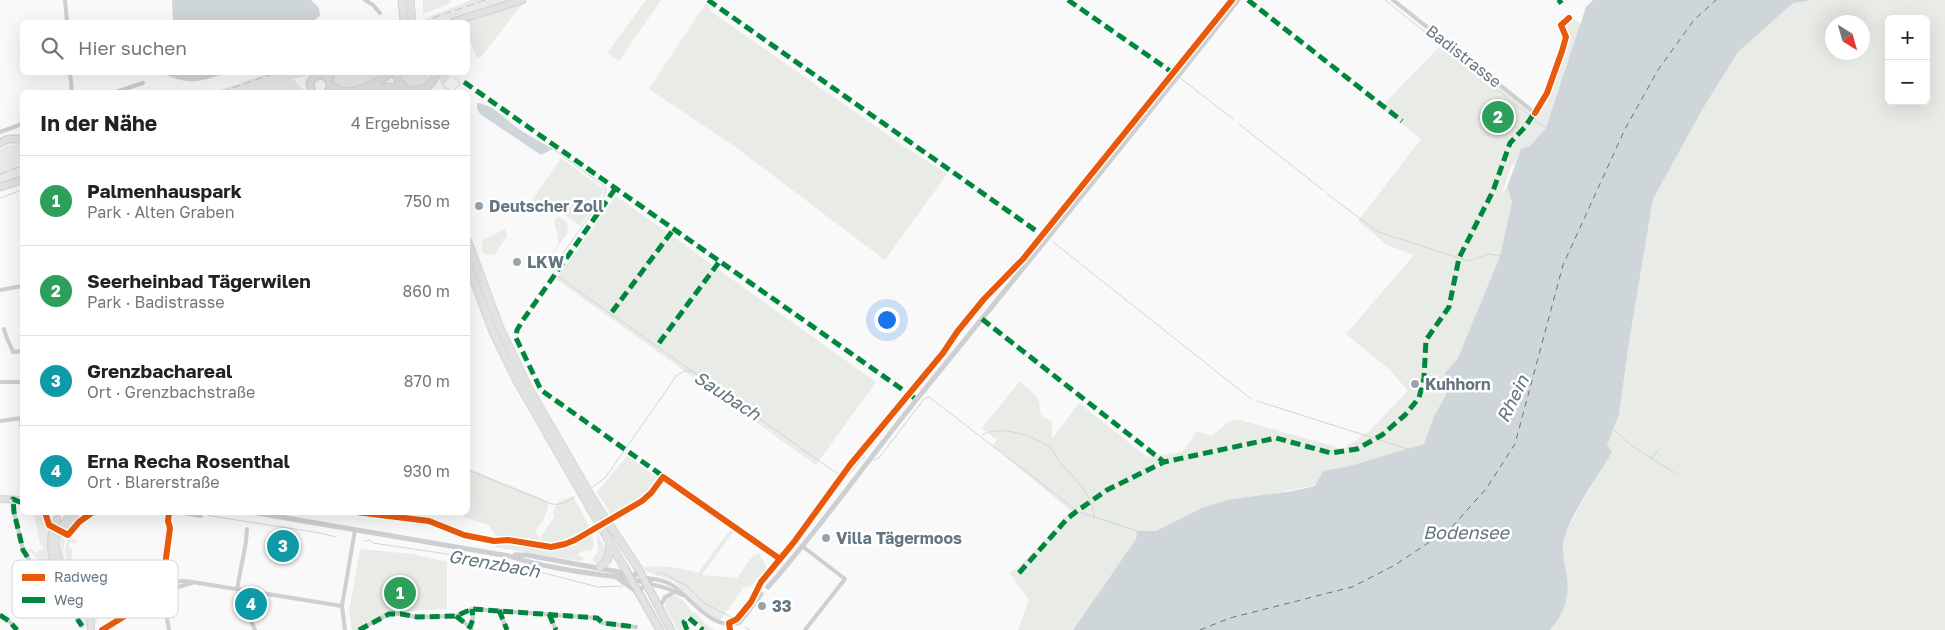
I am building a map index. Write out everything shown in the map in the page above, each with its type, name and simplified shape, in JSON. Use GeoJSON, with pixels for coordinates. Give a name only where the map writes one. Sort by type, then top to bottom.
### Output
{"type":"FeatureCollection","features":[{"type":"Feature","properties":{"kind":"highway"},"geometry":{"type":"LineString","coordinates":[[402,0],[404,20]]}},
{"type":"Feature","properties":{"kind":"highway"},"geometry":{"type":"LineString","coordinates":[[410,0],[412,20]]}},
{"type":"Feature","properties":{"kind":"highway"},"geometry":{"type":"LineString","coordinates":[[356,90],[382,80],[388,75]]}},
{"type":"Feature","properties":{"kind":"highway"},"geometry":{"type":"LineString","coordinates":[[397,75],[398,81],[407,90]]}},
{"type":"Feature","properties":{"kind":"highway"},"geometry":{"type":"LineString","coordinates":[[427,90],[435,75]]}},
{"type":"Feature","properties":{"kind":"highway"},"geometry":{"type":"LineString","coordinates":[[375,90],[385,87],[407,90]]}},
{"type":"Feature","properties":{"kind":"highway"},"geometry":{"type":"LineString","coordinates":[[470,247],[502,333],[528,387],[634,575]]}},
{"type":"Feature","properties":{"kind":"highway"},"geometry":{"type":"LineString","coordinates":[[470,270],[493,332],[516,381],[610,543],[634,575]]}},
{"type":"Feature","properties":{"kind":"highway"},"geometry":{"type":"LineString","coordinates":[[600,567],[609,558],[610,543]]}},
{"type":"Feature","properties":{"kind":"main road"},"geometry":{"type":"LineString","coordinates":[[459,20],[522,0]]}},
{"type":"Feature","properties":{"kind":"main road"},"geometry":{"type":"LineString","coordinates":[[311,90],[311,80],[320,75]]}},
{"type":"Feature","properties":{"kind":"main road"},"geometry":{"type":"LineString","coordinates":[[0,143],[8,139],[20,139]]}},
{"type":"Feature","properties":{"kind":"main road"},"geometry":{"type":"LineString","coordinates":[[0,187],[20,181]]}},
{"type":"Feature","properties":{"kind":"main road"},"geometry":{"type":"LineString","coordinates":[[0,499],[20,500]]}},
{"type":"Feature","properties":{"kind":"main road"},"geometry":{"type":"LineString","coordinates":[[59,560],[56,549],[57,536],[61,526],[68,522],[72,515]]}},
{"type":"Feature","properties":{"kind":"main road"},"geometry":{"type":"LineString","coordinates":[[57,516],[61,522],[68,522]]}},
{"type":"Feature","properties":{"kind":"main road"},"geometry":{"type":"LineString","coordinates":[[54,560],[51,546],[57,516]]}},
{"type":"Feature","properties":{"kind":"main road"},"geometry":{"type":"LineString","coordinates":[[634,575],[638,592],[660,630]]}},
{"type":"Feature","properties":{"kind":"main road"},"geometry":{"type":"LineString","coordinates":[[634,575],[659,608],[672,630]]}},
{"type":"Feature","properties":{"kind":"street"},"geometry":{"type":"LineString","coordinates":[[65,0],[67,20]]}},
{"type":"Feature","properties":{"kind":"street"},"geometry":{"type":"LineString","coordinates":[[365,0],[380,13]]}},
{"type":"Feature","properties":{"kind":"street"},"geometry":{"type":"LineString","coordinates":[[768,586],[1238,0]]}},
{"type":"Feature","properties":{"kind":"street","name":"Badistrasse"},"geometry":{"type":"LineString","coordinates":[[1393,0],[1535,113]]}},
{"type":"Feature","properties":{"kind":"street"},"geometry":{"type":"LineString","coordinates":[[70,75],[72,90]]}},
{"type":"Feature","properties":{"kind":"street"},"geometry":{"type":"LineString","coordinates":[[122,90],[143,83]]}},
{"type":"Feature","properties":{"kind":"street"},"geometry":{"type":"LineString","coordinates":[[0,132],[20,125]]}},
{"type":"Feature","properties":{"kind":"street"},"geometry":{"type":"LineString","coordinates":[[0,290],[20,286]]}},
{"type":"Feature","properties":{"kind":"street"},"geometry":{"type":"LineString","coordinates":[[4,329],[6,340],[11,344],[13,352],[20,352]]}},
{"type":"Feature","properties":{"kind":"street"},"geometry":{"type":"LineString","coordinates":[[0,382],[20,382]]}},
{"type":"Feature","properties":{"kind":"street"},"geometry":{"type":"LineString","coordinates":[[0,420],[20,418]]}},
{"type":"Feature","properties":{"kind":"street"},"geometry":{"type":"LineString","coordinates":[[14,499],[14,512],[23,550],[29,560]]}},
{"type":"Feature","properties":{"kind":"street"},"geometry":{"type":"LineString","coordinates":[[166,560],[170,528],[168,521],[169,515]]}},
{"type":"Feature","properties":{"kind":"street"},"geometry":{"type":"LineString","coordinates":[[195,515],[201,516]]}},
{"type":"Feature","properties":{"kind":"street"},"geometry":{"type":"LineString","coordinates":[[269,515],[509,556],[531,562],[613,577],[625,582],[638,592]]}},
{"type":"Feature","properties":{"kind":"street"},"geometry":{"type":"LineString","coordinates":[[246,529],[246,542],[237,589],[255,630]]}},
{"type":"Feature","properties":{"kind":"street"},"geometry":{"type":"LineString","coordinates":[[345,630],[342,606],[355,530]]}},
{"type":"Feature","properties":{"kind":"street"},"geometry":{"type":"LineString","coordinates":[[802,546],[845,578],[805,630]]}},
{"type":"Feature","properties":{"kind":"street"},"geometry":{"type":"LineString","coordinates":[[509,556],[527,555],[600,567],[654,579],[673,586],[712,625]]}},
{"type":"Feature","properties":{"kind":"street"},"geometry":{"type":"LineString","coordinates":[[634,575],[684,596]]}},
{"type":"Feature","properties":{"kind":"street"},"geometry":{"type":"LineString","coordinates":[[634,575],[638,592]]}},
{"type":"Feature","properties":{"kind":"street"},"geometry":{"type":"LineString","coordinates":[[613,577],[634,575],[654,579]]}},
{"type":"Feature","properties":{"kind":"street"},"geometry":{"type":"LineString","coordinates":[[178,582],[237,589],[342,606]]}},
{"type":"Feature","properties":{"kind":"street"},"geometry":{"type":"LineString","coordinates":[[178,588],[186,584],[196,583]]}},
{"type":"Feature","properties":{"kind":"street"},"geometry":{"type":"LineString","coordinates":[[659,608],[665,597],[675,592]]}},
{"type":"Feature","properties":{"kind":"street"},"geometry":{"type":"LineString","coordinates":[[724,629],[739,622],[762,594]]}},
{"type":"Feature","properties":{"kind":"street"},"geometry":{"type":"LineString","coordinates":[[456,616],[471,628],[473,619],[472,609]]}},
{"type":"Feature","properties":{"kind":"street"},"geometry":{"type":"LineString","coordinates":[[360,630],[389,614],[417,617],[456,616],[472,609],[597,618],[603,622],[636,627]]}},
{"type":"Feature","properties":{"kind":"street"},"geometry":{"type":"LineString","coordinates":[[499,610],[508,630]]}},
{"type":"Feature","properties":{"kind":"street"},"geometry":{"type":"LineString","coordinates":[[549,614],[556,630]]}},
{"type":"Feature","properties":{"kind":"street"},"geometry":{"type":"LineString","coordinates":[[0,615],[17,630]]}},
{"type":"Feature","properties":{"kind":"street"},"geometry":{"type":"LineString","coordinates":[[77,618],[82,626]]}},
{"type":"Feature","properties":{"kind":"street"},"geometry":{"type":"LineString","coordinates":[[102,630],[122,618]]}},
{"type":"Feature","properties":{"kind":"shaded area"},"geometry":{"type":"Polygon","coordinates":[[[423,0],[451,0],[449,4],[423,14],[423,0]]]}},
{"type":"Feature","properties":{"kind":"shaded area"},"geometry":{"type":"Polygon","coordinates":[[[471,0],[508,0],[444,20],[430,20],[429,17],[471,0]]]}},
{"type":"Feature","properties":{"kind":"shaded area"},"geometry":{"type":"Polygon","coordinates":[[[646,0],[661,0],[619,61],[607,53],[646,0]]]}},
{"type":"Feature","properties":{"kind":"shaded area"},"geometry":{"type":"Polygon","coordinates":[[[1813,0],[1945,0],[1945,630],[1550,630],[1553,627],[1567,578],[1562,551],[1565,535],[1579,507],[1612,452],[1607,445],[1619,415],[1653,199],[1703,107],[1738,52],[1793,3],[1813,0]]]}},
{"type":"Feature","properties":{"kind":"shaded area"},"geometry":{"type":"Polygon","coordinates":[[[523,3],[481,57],[477,58],[470,40],[470,22],[523,3]]]}},
{"type":"Feature","properties":{"kind":"shaded area"},"geometry":{"type":"Polygon","coordinates":[[[706,3],[713,13],[947,174],[885,260],[734,146],[649,89],[706,3]]]}},
{"type":"Feature","properties":{"kind":"shaded area"},"geometry":{"type":"Polygon","coordinates":[[[1569,18],[1573,18],[1595,30],[1537,150],[1522,149],[1514,165],[1512,164],[1502,194],[1507,187],[1512,202],[1500,256],[1458,358],[1445,373],[1446,395],[1434,416],[1424,444],[1315,485],[1202,508],[1156,531],[1137,531],[1136,539],[1073,630],[1018,630],[1029,600],[1009,572],[1018,568],[1071,511],[993,446],[997,440],[982,428],[1020,381],[1038,398],[1041,415],[1052,422],[1052,439],[1079,403],[1147,457],[1182,452],[1197,431],[1212,436],[1228,422],[1237,419],[1343,449],[1368,432],[1408,391],[1390,370],[1346,334],[1414,255],[1387,245],[1358,221],[1421,139],[1381,107],[1446,42],[1535,113],[1547,93],[1562,51],[1566,37],[1561,25],[1569,18]]]}},
{"type":"Feature","properties":{"kind":"shaded area"},"geometry":{"type":"Polygon","coordinates":[[[264,75],[309,75],[293,79],[304,90],[220,90],[264,75]]]}},
{"type":"Feature","properties":{"kind":"shaded area"},"geometry":{"type":"Polygon","coordinates":[[[333,75],[383,75],[374,81],[350,88],[343,88],[336,84],[332,78],[333,75]]]}},
{"type":"Feature","properties":{"kind":"shaded area"},"geometry":{"type":"Polygon","coordinates":[[[401,75],[429,75],[427,81],[418,87],[409,86],[402,80],[401,75]]]}},
{"type":"Feature","properties":{"kind":"shaded area"},"geometry":{"type":"Polygon","coordinates":[[[439,75],[451,75],[444,85],[452,90],[444,89],[439,75]]]}},
{"type":"Feature","properties":{"kind":"shaded area"},"geometry":{"type":"Polygon","coordinates":[[[454,76],[460,81],[461,84],[454,90],[459,83],[454,76]]]}},
{"type":"Feature","properties":{"kind":"shaded area"},"geometry":{"type":"Polygon","coordinates":[[[20,144],[20,177],[0,183],[0,149],[8,145],[20,144]]]}},
{"type":"Feature","properties":{"kind":"shaded area"},"geometry":{"type":"Polygon","coordinates":[[[561,158],[605,190],[580,226],[556,209],[530,203],[561,158]]]}},
{"type":"Feature","properties":{"kind":"shaded area"},"geometry":{"type":"Polygon","coordinates":[[[616,196],[876,382],[816,465],[556,279],[616,196]]]}},
{"type":"Feature","properties":{"kind":"shaded area"},"geometry":{"type":"Polygon","coordinates":[[[557,217],[567,222],[568,232],[539,274],[542,266],[558,243],[555,225],[557,217]]]}},
{"type":"Feature","properties":{"kind":"shaded area"},"geometry":{"type":"Polygon","coordinates":[[[505,229],[507,236],[495,254],[486,255],[481,250],[483,240],[505,229]]]}},
{"type":"Feature","properties":{"kind":"shaded area"},"geometry":{"type":"Polygon","coordinates":[[[627,456],[659,479],[643,497],[612,516],[597,492],[627,456]]]}},
{"type":"Feature","properties":{"kind":"shaded area"},"geometry":{"type":"Polygon","coordinates":[[[470,469],[549,502],[544,519],[535,532],[542,541],[541,536],[554,517],[553,511],[558,502],[573,496],[590,528],[567,541],[553,545],[495,535],[489,525],[464,517],[464,515],[470,515],[470,469]]]}},
{"type":"Feature","properties":{"kind":"shaded area"},"geometry":{"type":"Polygon","coordinates":[[[34,515],[44,515],[47,523],[52,528],[53,560],[38,560],[31,552],[27,554],[28,550],[32,549],[36,553],[43,548],[40,543],[34,515]]]}},
{"type":"Feature","properties":{"kind":"shaded area"},"geometry":{"type":"Polygon","coordinates":[[[730,530],[733,532],[702,575],[737,578],[750,559],[759,553],[767,568],[751,586],[744,587],[719,622],[704,614],[674,581],[647,572],[642,567],[670,567],[698,573],[730,530]]]}},
{"type":"Feature","properties":{"kind":"shaded area"},"geometry":{"type":"Polygon","coordinates":[[[62,533],[66,537],[64,547],[65,560],[62,560],[62,533]]]}},
{"type":"Feature","properties":{"kind":"shaded area"},"geometry":{"type":"Polygon","coordinates":[[[591,533],[593,547],[590,552],[587,550],[580,552],[578,556],[586,558],[580,561],[495,547],[496,542],[504,542],[546,548],[563,547],[591,533]]]}},
{"type":"Feature","properties":{"kind":"shaded area"},"geometry":{"type":"Polygon","coordinates":[[[597,533],[607,552],[606,559],[601,563],[594,563],[592,560],[598,551],[597,533]]]}},
{"type":"Feature","properties":{"kind":"shaded area"},"geometry":{"type":"Polygon","coordinates":[[[68,537],[77,540],[75,543],[69,543],[69,548],[72,549],[71,560],[66,560],[68,537]]]}},
{"type":"Feature","properties":{"kind":"shaded area"},"geometry":{"type":"Polygon","coordinates":[[[360,549],[412,554],[447,562],[447,609],[390,612],[359,630],[352,630],[349,611],[360,549]]]}},
{"type":"Feature","properties":{"kind":"shaded area"},"geometry":{"type":"Polygon","coordinates":[[[670,596],[681,599],[693,613],[695,612],[705,624],[714,630],[705,630],[688,617],[683,622],[686,630],[678,630],[665,607],[665,600],[670,596]]]}},
{"type":"Feature","properties":{"kind":"shaded area"},"geometry":{"type":"Polygon","coordinates":[[[80,618],[85,618],[87,626],[84,626],[80,618]]]}},
{"type":"Feature","properties":{"kind":"shaded area"},"geometry":{"type":"Polygon","coordinates":[[[96,618],[97,622],[95,626],[93,619],[96,618]]]}},
{"type":"Feature","properties":{"kind":"water"},"geometry":{"type":"Polygon","coordinates":[[[172,0],[311,0],[319,8],[320,16],[315,20],[173,20],[172,0]]]}},
{"type":"Feature","properties":{"kind":"water","name":"Bodensee"},"geometry":{"type":"Polygon","coordinates":[[[1593,0],[1813,0],[1793,3],[1738,52],[1703,108],[1653,199],[1619,415],[1607,445],[1612,452],[1580,503],[1565,536],[1563,551],[1568,584],[1566,599],[1559,618],[1550,630],[1073,630],[1136,539],[1137,531],[1156,531],[1202,508],[1227,500],[1315,486],[1323,471],[1350,466],[1424,444],[1434,416],[1446,395],[1445,373],[1458,358],[1500,256],[1512,202],[1507,187],[1521,149],[1530,146],[1546,128],[1586,7],[1593,0]]]}},
{"type":"Feature","properties":{"kind":"water"},"geometry":{"type":"Polygon","coordinates":[[[167,75],[221,75],[194,81],[180,80],[167,75]]]}},
{"type":"Feature","properties":{"kind":"water"},"geometry":{"type":"Polygon","coordinates":[[[477,103],[493,109],[529,135],[553,149],[541,155],[480,114],[477,103]]]}},
{"type":"Feature","properties":{"kind":"waterway"},"geometry":{"type":"LineString","coordinates":[[1385,0],[1530,116]]}},
{"type":"Feature","properties":{"kind":"waterway"},"geometry":{"type":"LineString","coordinates":[[1179,77],[1233,119]]}},
{"type":"Feature","properties":{"kind":"waterway"},"geometry":{"type":"LineString","coordinates":[[1535,120],[1546,128]]}},
{"type":"Feature","properties":{"kind":"waterway"},"geometry":{"type":"LineString","coordinates":[[1239,124],[1323,190]]}},
{"type":"Feature","properties":{"kind":"waterway"},"geometry":{"type":"LineString","coordinates":[[553,149],[604,186],[606,190],[554,266],[553,272],[556,275],[832,470],[844,477],[848,476],[862,458],[865,457]]}},
{"type":"Feature","properties":{"kind":"waterway","name":"Saubach"},"geometry":{"type":"LineString","coordinates":[[0,198],[20,191]]}},
{"type":"Feature","properties":{"kind":"waterway"},"geometry":{"type":"LineString","coordinates":[[1327,194],[1378,232],[1469,261],[1488,254],[1500,256]]}},
{"type":"Feature","properties":{"kind":"waterway"},"geometry":{"type":"LineString","coordinates":[[1053,242],[1251,399]]}},
{"type":"Feature","properties":{"kind":"waterway","name":"Saubach"},"geometry":{"type":"LineString","coordinates":[[591,488],[605,478],[677,375],[685,371],[692,371]]}},
{"type":"Feature","properties":{"kind":"waterway","name":"Saubach"},"geometry":{"type":"LineString","coordinates":[[874,460],[879,458],[924,399],[929,397],[1076,510]]}},
{"type":"Feature","properties":{"kind":"waterway"},"geometry":{"type":"LineString","coordinates":[[1257,401],[1408,449]]}},
{"type":"Feature","properties":{"kind":"waterway"},"geometry":{"type":"LineString","coordinates":[[1613,429],[1632,446],[1675,473]]}},
{"type":"Feature","properties":{"kind":"waterway"},"geometry":{"type":"LineString","coordinates":[[982,435],[989,432],[1008,431],[1036,439],[1051,448],[1057,458],[1086,492],[1093,508],[1094,518]]}},
{"type":"Feature","properties":{"kind":"waterway"},"geometry":{"type":"LineString","coordinates":[[1652,459],[1659,449]]}},
{"type":"Feature","properties":{"kind":"waterway","name":"Saubach"},"geometry":{"type":"LineString","coordinates":[[470,471],[552,504],[564,503],[574,497]]}},
{"type":"Feature","properties":{"kind":"waterway","name":"Saubach"},"geometry":{"type":"LineString","coordinates":[[1079,512],[1137,531]]}},
{"type":"Feature","properties":{"kind":"waterway","name":"Grenzbach"},"geometry":{"type":"LineString","coordinates":[[208,515],[336,537]]}},
{"type":"Feature","properties":{"kind":"waterway","name":"Grenzbach"},"geometry":{"type":"LineString","coordinates":[[365,541],[370,540],[373,543],[454,555],[536,571],[598,587],[623,586]]}},
{"type":"Feature","properties":{"kind":"waterway","name":"Grenzbach"},"geometry":{"type":"LineString","coordinates":[[657,574],[661,572],[687,586],[704,603],[731,617]]}},
{"type":"Feature","properties":{"kind":"waterway","name":"Grenzbach"},"geometry":{"type":"LineString","coordinates":[[745,627],[750,630]]}},
{"type":"Feature","properties":{"kind":"ferry route"},"geometry":{"type":"LineString","coordinates":[[1200,630],[1230,618],[1352,587],[1395,565],[1452,527],[1486,489],[1515,444],[1563,265],[1625,129],[1658,70],[1694,20],[1716,0]]}},
{"type":"Feature","properties":{"kind":"railway"},"geometry":{"type":"LineString","coordinates":[[427,20],[485,0]]}},
{"type":"Feature","properties":{"kind":"railway"},"geometry":{"type":"LineString","coordinates":[[227,90],[269,75]]}},
{"type":"Feature","properties":{"kind":"railway"},"geometry":{"type":"LineString","coordinates":[[0,174],[20,167]]}},
{"type":"Feature","properties":{"kind":"marked path"},"geometry":{"type":"LineString","coordinates":[[708,0],[1045,237]]}},
{"type":"Feature","properties":{"kind":"marked path"},"geometry":{"type":"LineString","coordinates":[[1068,0],[1176,75]]}},
{"type":"Feature","properties":{"kind":"marked path"},"geometry":{"type":"LineString","coordinates":[[1248,0],[1402,121]]}},
{"type":"Feature","properties":{"kind":"marked path"},"geometry":{"type":"LineString","coordinates":[[1558,3],[1562,0]]}},
{"type":"Feature","properties":{"kind":"marked path"},"geometry":{"type":"LineString","coordinates":[[464,82],[916,399]]}},
{"type":"Feature","properties":{"kind":"marked path"},"geometry":{"type":"LineString","coordinates":[[1019,573],[1067,519],[1077,511],[1107,490],[1164,462],[1276,438],[1331,453],[1357,449],[1382,435],[1405,415],[1419,398],[1424,378],[1426,340],[1449,307],[1459,258],[1493,191],[1510,143],[1525,127],[1537,109]]}},
{"type":"Feature","properties":{"kind":"marked path"},"geometry":{"type":"LineString","coordinates":[[615,189],[523,320],[517,330],[516,338],[541,390],[667,479]]}},
{"type":"Feature","properties":{"kind":"marked path"},"geometry":{"type":"LineString","coordinates":[[612,312],[673,230]]}},
{"type":"Feature","properties":{"kind":"marked path"},"geometry":{"type":"LineString","coordinates":[[659,343],[719,262]]}},
{"type":"Feature","properties":{"kind":"marked path"},"geometry":{"type":"LineString","coordinates":[[982,319],[1164,462]]}},
{"type":"Feature","properties":{"kind":"marked path"},"geometry":{"type":"LineString","coordinates":[[20,502],[13,499],[14,512],[23,550],[29,560]]}},
{"type":"Feature","properties":{"kind":"marked path"},"geometry":{"type":"LineString","coordinates":[[456,616],[470,627],[473,619],[472,609]]}},
{"type":"Feature","properties":{"kind":"marked path"},"geometry":{"type":"LineString","coordinates":[[359,630],[389,614],[417,617],[456,616],[472,609],[597,618],[603,623],[636,627]]}},
{"type":"Feature","properties":{"kind":"marked path"},"geometry":{"type":"LineString","coordinates":[[499,610],[507,630]]}},
{"type":"Feature","properties":{"kind":"marked path"},"geometry":{"type":"LineString","coordinates":[[549,614],[556,630]]}},
{"type":"Feature","properties":{"kind":"marked path"},"geometry":{"type":"LineString","coordinates":[[0,615],[17,630]]}},
{"type":"Feature","properties":{"kind":"marked path"},"geometry":{"type":"LineString","coordinates":[[77,618],[82,626]]}},
{"type":"Feature","properties":{"kind":"marked path"},"geometry":{"type":"LineString","coordinates":[[687,630],[684,622],[689,618],[703,630]]}},
{"type":"Feature","properties":{"kind":"cycle path"},"geometry":{"type":"LineString","coordinates":[[730,630],[729,623],[737,619],[751,602],[761,582],[794,542],[850,465],[943,353],[957,332],[984,299],[1023,259],[1232,0]]}},
{"type":"Feature","properties":{"kind":"cycle path"},"geometry":{"type":"LineString","coordinates":[[1535,113],[1547,93],[1562,51],[1566,37],[1561,25],[1569,18]]}},
{"type":"Feature","properties":{"kind":"cycle path"},"geometry":{"type":"LineString","coordinates":[[380,515],[429,521],[464,535],[494,541],[508,540],[551,547],[575,540],[642,501],[651,493],[663,477],[780,559]]}},
{"type":"Feature","properties":{"kind":"cycle path"},"geometry":{"type":"LineString","coordinates":[[46,515],[49,525],[68,535],[79,522],[89,515]]}},
{"type":"Feature","properties":{"kind":"cycle path"},"geometry":{"type":"LineString","coordinates":[[166,560],[170,528],[169,515]]}},
{"type":"Feature","properties":{"kind":"cycle path"},"geometry":{"type":"LineString","coordinates":[[102,630],[122,618]]}},
{"type":"Feature","properties":{"kind":"place","name":"Seerheinbad Tägerwilen"},"geometry":{"type":"Point","coordinates":[1498,117]}},
{"type":"Feature","properties":{"kind":"place","name":"Deutscher Zoll"},"geometry":{"type":"Point","coordinates":[479,206]}},
{"type":"Feature","properties":{"kind":"place","name":"LKW"},"geometry":{"type":"Point","coordinates":[517,262]}},
{"type":"Feature","properties":{"kind":"place","name":"Kuhhorn"},"geometry":{"type":"Point","coordinates":[1415,384]}},
{"type":"Feature","properties":{"kind":"place","name":"Villa Tägermoos"},"geometry":{"type":"Point","coordinates":[826,538]}},
{"type":"Feature","properties":{"kind":"place","name":"Grenzbachareal"},"geometry":{"type":"Point","coordinates":[283,546]}},
{"type":"Feature","properties":{"kind":"place","name":"Palmenhauspark"},"geometry":{"type":"Point","coordinates":[400,593]}},
{"type":"Feature","properties":{"kind":"place","name":"Erna Recha Rosenthal"},"geometry":{"type":"Point","coordinates":[251,604]}},
{"type":"Feature","properties":{"kind":"place","name":"33"},"geometry":{"type":"Point","coordinates":[762,606]}},
{"type":"Feature","properties":{"kind":"water label","name":"Rhein"},"geometry":{"type":"Point","coordinates":[1513,399]}}]}
